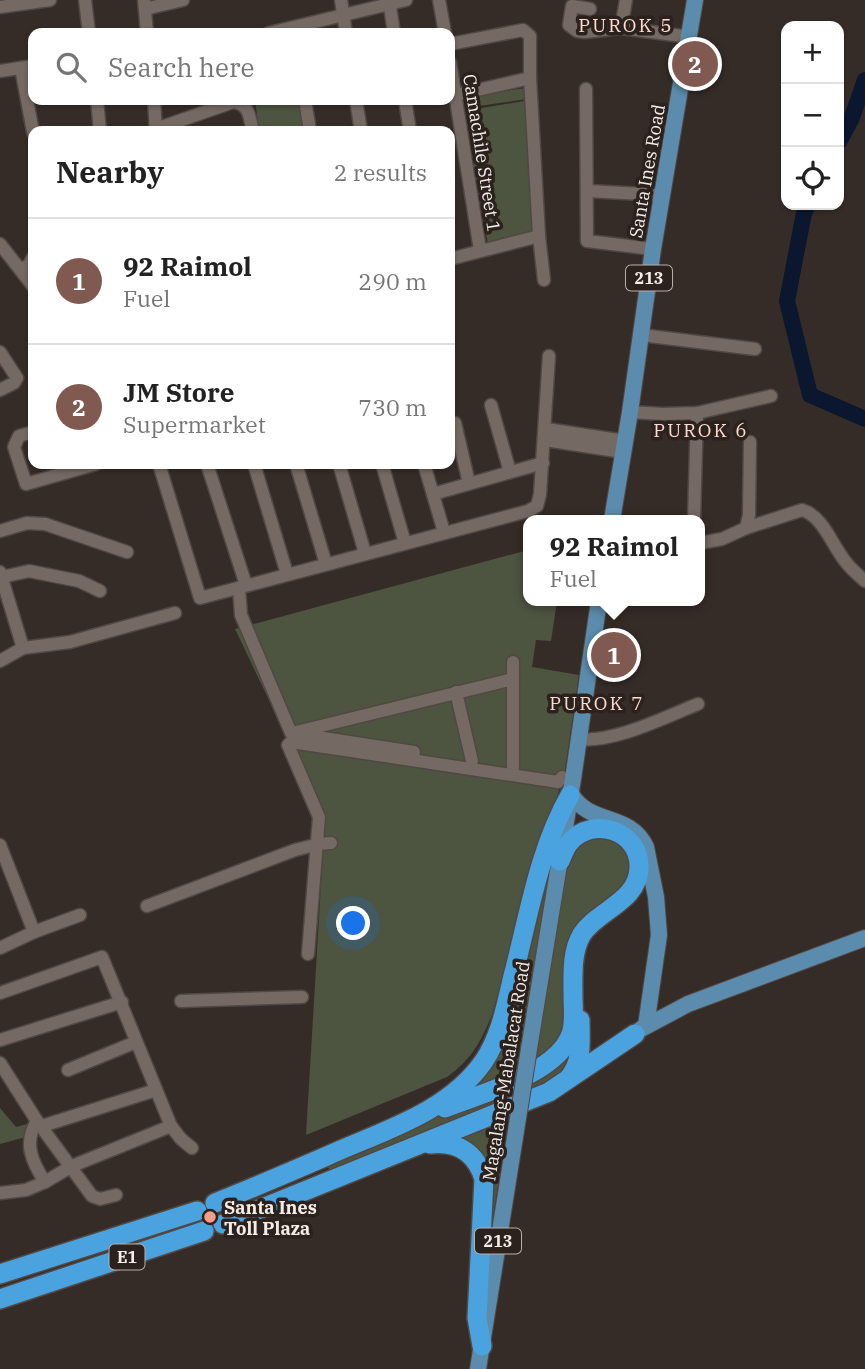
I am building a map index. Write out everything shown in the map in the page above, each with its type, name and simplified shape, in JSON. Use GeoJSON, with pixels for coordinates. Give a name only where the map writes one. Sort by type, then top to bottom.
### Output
{"type":"FeatureCollection","features":[{"type":"Feature","properties":{"kind":"highway"},"geometry":{"type":"LineString","coordinates":[[394,1127],[453,1094],[475,1073],[492,1046],[501,1024],[543,861],[569,785]]}},
{"type":"Feature","properties":{"kind":"highway"},"geometry":{"type":"LineString","coordinates":[[394,1127],[544,1067],[554,1060],[566,1045],[572,1028],[572,977],[580,939],[594,921],[632,890],[639,867],[631,842],[604,827],[590,829],[570,841],[560,861]]}},
{"type":"Feature","properties":{"kind":"highway"},"geometry":{"type":"LineString","coordinates":[[566,1081],[575,1069],[580,1055],[581,980],[586,946],[596,932],[638,897],[647,880],[649,863]]}},
{"type":"Feature","properties":{"kind":"highway"},"geometry":{"type":"LineString","coordinates":[[422,1145],[516,1106],[566,1081],[640,1030]]}},
{"type":"Feature","properties":{"kind":"highway","name":"E1"},"geometry":{"type":"LineString","coordinates":[[0,1274],[206,1207],[394,1127]]}},
{"type":"Feature","properties":{"kind":"highway"},"geometry":{"type":"LineString","coordinates":[[422,1145],[449,1144],[462,1148],[472,1155],[482,1172],[485,1191],[477,1318],[482,1346]]}},
{"type":"Feature","properties":{"kind":"highway","name":"E1"},"geometry":{"type":"LineString","coordinates":[[0,1299],[214,1227],[422,1145]]}},
{"type":"Feature","properties":{"kind":"main road","name":"213"},"geometry":{"type":"LineString","coordinates":[[690,37],[695,0]]}},
{"type":"Feature","properties":{"kind":"main road","name":"Santa Ines Road"},"geometry":{"type":"LineString","coordinates":[[613,515],[653,249],[690,37]]}},
{"type":"Feature","properties":{"kind":"main road","name":"213"},"geometry":{"type":"LineString","coordinates":[[569,785],[579,739],[597,606]]}},
{"type":"Feature","properties":{"kind":"main road","name":"Magalang-Mabalacat Road"},"geometry":{"type":"LineString","coordinates":[[478,1369],[560,861],[569,785]]}},
{"type":"Feature","properties":{"kind":"main road"},"geometry":{"type":"LineString","coordinates":[[569,785],[575,801],[585,810],[618,822],[637,833],[646,847],[659,926],[654,981],[640,1030]]}},
{"type":"Feature","properties":{"kind":"main road"},"geometry":{"type":"LineString","coordinates":[[640,1030],[649,946],[647,897]]}},
{"type":"Feature","properties":{"kind":"main road"},"geometry":{"type":"LineString","coordinates":[[640,1030],[680,1007],[865,938]]}},
{"type":"Feature","properties":{"kind":"main road"},"geometry":{"type":"LineString","coordinates":[[654,981],[660,996],[680,1007]]}},
{"type":"Feature","properties":{"kind":"street"},"geometry":{"type":"LineString","coordinates":[[0,8],[50,0]]}},
{"type":"Feature","properties":{"kind":"street"},"geometry":{"type":"LineString","coordinates":[[85,0],[88,28]]}},
{"type":"Feature","properties":{"kind":"street"},"geometry":{"type":"LineString","coordinates":[[147,28],[144,4],[183,0]]}},
{"type":"Feature","properties":{"kind":"street"},"geometry":{"type":"LineString","coordinates":[[341,0],[345,28]]}},
{"type":"Feature","properties":{"kind":"street"},"geometry":{"type":"LineString","coordinates":[[300,28],[389,1],[406,0]]}},
{"type":"Feature","properties":{"kind":"street"},"geometry":{"type":"LineString","coordinates":[[439,0],[444,28]]}},
{"type":"Feature","properties":{"kind":"street"},"geometry":{"type":"LineString","coordinates":[[621,28],[626,0]]}},
{"type":"Feature","properties":{"kind":"street"},"geometry":{"type":"LineString","coordinates":[[389,1],[393,28]]}},
{"type":"Feature","properties":{"kind":"street"},"geometry":{"type":"LineString","coordinates":[[590,9],[572,6],[569,25],[576,31],[621,28],[690,37]]}},
{"type":"Feature","properties":{"kind":"street"},"geometry":{"type":"LineString","coordinates":[[455,43],[527,30],[530,36],[539,236],[544,280]]}},
{"type":"Feature","properties":{"kind":"street"},"geometry":{"type":"LineString","coordinates":[[0,71],[27,67]]}},
{"type":"Feature","properties":{"kind":"street"},"geometry":{"type":"LineString","coordinates":[[456,95],[530,78]]}},
{"type":"Feature","properties":{"kind":"street"},"geometry":{"type":"LineString","coordinates":[[586,89],[587,241],[653,249]]}},
{"type":"Feature","properties":{"kind":"street","name":"Camachile Street 1"},"geometry":{"type":"LineString","coordinates":[[455,90],[480,250]]}},
{"type":"Feature","properties":{"kind":"street"},"geometry":{"type":"LineString","coordinates":[[31,105],[32,126]]}},
{"type":"Feature","properties":{"kind":"street"},"geometry":{"type":"LineString","coordinates":[[97,105],[100,126]]}},
{"type":"Feature","properties":{"kind":"street"},"geometry":{"type":"LineString","coordinates":[[154,105],[156,126]]}},
{"type":"Feature","properties":{"kind":"street"},"geometry":{"type":"LineString","coordinates":[[167,126],[225,105]]}},
{"type":"Feature","properties":{"kind":"street"},"geometry":{"type":"LineString","coordinates":[[244,105],[252,126]]}},
{"type":"Feature","properties":{"kind":"street"},"geometry":{"type":"LineString","coordinates":[[305,105],[309,126]]}},
{"type":"Feature","properties":{"kind":"street"},"geometry":{"type":"LineString","coordinates":[[357,105],[360,126]]}},
{"type":"Feature","properties":{"kind":"street"},"geometry":{"type":"LineString","coordinates":[[406,105],[409,126]]}},
{"type":"Feature","properties":{"kind":"street"},"geometry":{"type":"LineString","coordinates":[[588,191],[662,195]]}},
{"type":"Feature","properties":{"kind":"street"},"geometry":{"type":"LineString","coordinates":[[455,258],[539,236]]}},
{"type":"Feature","properties":{"kind":"street"},"geometry":{"type":"LineString","coordinates":[[0,244],[28,278]]}},
{"type":"Feature","properties":{"kind":"street"},"geometry":{"type":"LineString","coordinates":[[22,269],[28,266]]}},
{"type":"Feature","properties":{"kind":"street"},"geometry":{"type":"LineString","coordinates":[[641,335],[755,349]]}},
{"type":"Feature","properties":{"kind":"street"},"geometry":{"type":"LineString","coordinates":[[0,352],[17,378],[0,390]]}},
{"type":"Feature","properties":{"kind":"street"},"geometry":{"type":"LineString","coordinates":[[160,469],[198,596],[204,598],[535,509],[540,494],[543,463],[549,356]]}},
{"type":"Feature","properties":{"kind":"street"},"geometry":{"type":"LineString","coordinates":[[630,412],[697,413],[771,396]]}},
{"type":"Feature","properties":{"kind":"street"},"geometry":{"type":"LineString","coordinates":[[491,405],[510,472]]}},
{"type":"Feature","properties":{"kind":"street"},"geometry":{"type":"LineString","coordinates":[[694,515],[697,413]]}},
{"type":"Feature","properties":{"kind":"street"},"geometry":{"type":"LineString","coordinates":[[455,423],[469,483]]}},
{"type":"Feature","properties":{"kind":"street"},"geometry":{"type":"LineString","coordinates":[[28,433],[19,436],[14,447],[26,484],[78,469]]}},
{"type":"Feature","properties":{"kind":"street"},"geometry":{"type":"LineString","coordinates":[[545,435],[624,446]]}},
{"type":"Feature","properties":{"kind":"street"},"geometry":{"type":"LineString","coordinates":[[746,528],[750,515],[750,442]]}},
{"type":"Feature","properties":{"kind":"street"},"geometry":{"type":"LineString","coordinates":[[433,494],[543,463]]}},
{"type":"Feature","properties":{"kind":"street"},"geometry":{"type":"LineString","coordinates":[[208,469],[242,587],[241,615],[291,733]]}},
{"type":"Feature","properties":{"kind":"street"},"geometry":{"type":"LineString","coordinates":[[256,469],[287,574]]}},
{"type":"Feature","properties":{"kind":"street"},"geometry":{"type":"LineString","coordinates":[[298,469],[326,564]]}},
{"type":"Feature","properties":{"kind":"street"},"geometry":{"type":"LineString","coordinates":[[340,469],[365,553]]}},
{"type":"Feature","properties":{"kind":"street"},"geometry":{"type":"LineString","coordinates":[[383,469],[405,542]]}},
{"type":"Feature","properties":{"kind":"street"},"geometry":{"type":"LineString","coordinates":[[426,469],[444,532]]}},
{"type":"Feature","properties":{"kind":"street"},"geometry":{"type":"LineString","coordinates":[[705,542],[722,539],[746,528],[802,510],[809,512],[821,524],[845,562],[865,581]]}},
{"type":"Feature","properties":{"kind":"street"},"geometry":{"type":"LineString","coordinates":[[0,531],[27,523],[45,524],[127,552]]}},
{"type":"Feature","properties":{"kind":"street"},"geometry":{"type":"LineString","coordinates":[[23,648],[1,574],[29,571],[79,581],[100,591]]}},
{"type":"Feature","properties":{"kind":"street"},"geometry":{"type":"LineString","coordinates":[[0,661],[23,648],[70,642],[175,613]]}},
{"type":"Feature","properties":{"kind":"street"},"geometry":{"type":"LineString","coordinates":[[513,662],[513,768]]}},
{"type":"Feature","properties":{"kind":"street"},"geometry":{"type":"LineString","coordinates":[[291,733],[513,678]]}},
{"type":"Feature","properties":{"kind":"street"},"geometry":{"type":"LineString","coordinates":[[456,692],[472,761]]}},
{"type":"Feature","properties":{"kind":"street"},"geometry":{"type":"LineString","coordinates":[[579,739],[606,737],[698,704]]}},
{"type":"Feature","properties":{"kind":"street"},"geometry":{"type":"LineString","coordinates":[[291,733],[513,768],[569,785]]}},
{"type":"Feature","properties":{"kind":"street"},"geometry":{"type":"LineString","coordinates":[[308,954],[325,843],[319,817],[288,745],[291,742],[569,785]]}},
{"type":"Feature","properties":{"kind":"street"},"geometry":{"type":"LineString","coordinates":[[147,906],[295,850],[325,843]]}},
{"type":"Feature","properties":{"kind":"street"},"geometry":{"type":"LineString","coordinates":[[0,845],[34,932]]}},
{"type":"Feature","properties":{"kind":"street"},"geometry":{"type":"LineString","coordinates":[[0,948],[80,915]]}},
{"type":"Feature","properties":{"kind":"street"},"geometry":{"type":"LineString","coordinates":[[0,993],[102,957],[171,1125],[192,1148]]}},
{"type":"Feature","properties":{"kind":"street"},"geometry":{"type":"LineString","coordinates":[[181,1001],[302,997]]}},
{"type":"Feature","properties":{"kind":"street"},"geometry":{"type":"LineString","coordinates":[[0,1040],[122,1002]]}},
{"type":"Feature","properties":{"kind":"street"},"geometry":{"type":"LineString","coordinates":[[68,1070],[136,1042]]}},
{"type":"Feature","properties":{"kind":"street"},"geometry":{"type":"LineString","coordinates":[[0,1063],[96,1199],[116,1195]]}},
{"type":"Feature","properties":{"kind":"street"},"geometry":{"type":"LineString","coordinates":[[45,1182],[31,1157],[29,1144],[31,1133],[40,1123],[156,1090]]}},
{"type":"Feature","properties":{"kind":"street"},"geometry":{"type":"LineString","coordinates":[[0,1193],[26,1190],[72,1166],[171,1125]]}},
{"type":"Feature","properties":{"kind":"green space"},"geometry":{"type":"Polygon","coordinates":[[[526,88],[527,99],[465,108],[463,97],[526,88]]]}},
{"type":"Feature","properties":{"kind":"green space"},"geometry":{"type":"Polygon","coordinates":[[[530,100],[537,242],[490,255],[464,111],[530,100]]]}},
{"type":"Feature","properties":{"kind":"green space"},"geometry":{"type":"Polygon","coordinates":[[[256,105],[303,105],[306,126],[258,126],[256,105]]]}},
{"type":"Feature","properties":{"kind":"green space"},"geometry":{"type":"Polygon","coordinates":[[[523,551],[523,606],[556,606],[551,641],[536,640],[532,667],[579,675],[565,770],[492,1015],[474,1050],[463,1064],[447,1077],[306,1135],[325,817],[235,629],[523,551]]]}},
{"type":"Feature","properties":{"kind":"green space"},"geometry":{"type":"Polygon","coordinates":[[[557,827],[517,1073],[486,1086],[464,1088],[478,1073],[557,827]]]}},
{"type":"Feature","properties":{"kind":"green space"},"geometry":{"type":"Polygon","coordinates":[[[597,831],[627,845],[632,879],[588,920],[566,1033],[530,1068],[569,851],[597,831]]]}},
{"type":"Feature","properties":{"kind":"green space"},"geometry":{"type":"Polygon","coordinates":[[[578,1039],[562,1078],[330,1171],[328,1167],[362,1145],[562,1062],[571,1053],[578,1039]]]}},
{"type":"Feature","properties":{"kind":"green space"},"geometry":{"type":"Polygon","coordinates":[[[0,1108],[16,1127],[27,1124],[26,1137],[0,1144],[0,1108]]]}},
{"type":"Feature","properties":{"kind":"green space"},"geometry":{"type":"Polygon","coordinates":[[[509,1118],[489,1242],[487,1206],[460,1138],[509,1118]]]}},
{"type":"Feature","properties":{"kind":"waterway"},"geometry":{"type":"LineString","coordinates":[[844,133],[865,80]]}},
{"type":"Feature","properties":{"kind":"waterway"},"geometry":{"type":"LineString","coordinates":[[806,210],[787,301],[810,395],[865,419]]}},
{"type":"Feature","properties":{"kind":"place","name":"JM Store"},"geometry":{"type":"Point","coordinates":[695,64]}},
{"type":"Feature","properties":{"kind":"place","name":"92 Raimol"},"geometry":{"type":"Point","coordinates":[614,655]}},
{"type":"Feature","properties":{"kind":"place","name":"Santa Ines Toll Plaza"},"geometry":{"type":"Point","coordinates":[210,1217]}},
{"type":"Feature","properties":{"kind":"district","name":"PUROK 5"},"geometry":{"type":"Point","coordinates":[626,25]}},
{"type":"Feature","properties":{"kind":"district","name":"PUROK 6"},"geometry":{"type":"Point","coordinates":[701,430]}},
{"type":"Feature","properties":{"kind":"district","name":"PUROK 7"},"geometry":{"type":"Point","coordinates":[597,703]}}]}
